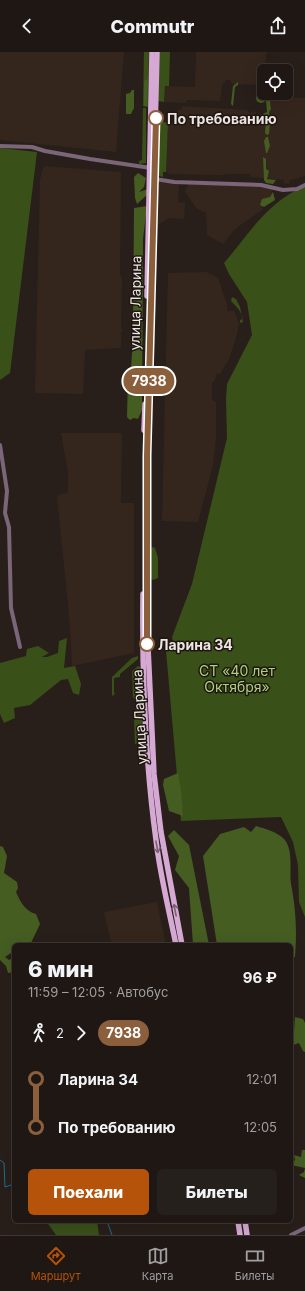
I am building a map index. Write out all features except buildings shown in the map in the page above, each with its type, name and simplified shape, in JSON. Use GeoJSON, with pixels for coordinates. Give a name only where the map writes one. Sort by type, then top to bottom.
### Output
{"type":"FeatureCollection","features":[{"type":"Feature","properties":{"kind":"main road","name":"улица Ларина"},"geometry":{"type":"LineString","coordinates":[[145,590],[147,456],[155,179],[152,168],[152,52]]}},
{"type":"Feature","properties":{"kind":"main road","name":"улица Ларина"},"geometry":{"type":"LineString","coordinates":[[157,52],[144,431],[144,626],[154,774],[168,875],[182,943]]}},
{"type":"Feature","properties":{"kind":"main road"},"geometry":{"type":"LineString","coordinates":[[144,626],[145,710],[156,841],[176,943]]}},
{"type":"Feature","properties":{"kind":"main road"},"geometry":{"type":"LineString","coordinates":[[238,1223],[240,1235]]}},
{"type":"Feature","properties":{"kind":"main road"},"geometry":{"type":"LineString","coordinates":[[245,1223],[247,1235]]}},
{"type":"Feature","properties":{"kind":"street"},"geometry":{"type":"LineString","coordinates":[[0,146],[32,147],[52,152],[152,168]]}},
{"type":"Feature","properties":{"kind":"street"},"geometry":{"type":"LineString","coordinates":[[155,179],[174,182],[257,185],[284,190],[297,189],[305,185]]}},
{"type":"Feature","properties":{"kind":"street"},"geometry":{"type":"LineString","coordinates":[[0,445],[7,491],[2,513],[9,527],[11,608],[20,647]]}},
{"type":"Feature","properties":{"kind":"street"},"geometry":{"type":"LineString","coordinates":[[291,1235],[305,1228]]}},
{"type":"Feature","properties":{"kind":"shaded area"},"geometry":{"type":"Polygon","coordinates":[[[0,52],[124,52],[116,152],[0,140],[0,52]]]}},
{"type":"Feature","properties":{"kind":"shaded area"},"geometry":{"type":"Polygon","coordinates":[[[196,52],[268,52],[266,53],[265,64],[257,64],[257,85],[234,84],[231,83],[231,80],[226,80],[222,85],[220,101],[186,100],[186,103],[164,102],[165,86],[195,87],[196,52]]]}},
{"type":"Feature","properties":{"kind":"shaded area"},"geometry":{"type":"Polygon","coordinates":[[[293,97],[305,98],[305,176],[290,180],[289,184],[284,183],[284,180],[251,177],[250,174],[170,174],[166,171],[168,123],[177,123],[178,110],[181,110],[182,106],[247,110],[249,113],[256,111],[256,114],[269,114],[270,100],[293,100],[293,97]]]}},
{"type":"Feature","properties":{"kind":"shaded area"},"geometry":{"type":"Polygon","coordinates":[[[44,166],[121,172],[120,276],[122,277],[121,328],[123,331],[121,332],[121,348],[85,350],[83,394],[35,393],[40,179],[44,166]]]}},
{"type":"Feature","properties":{"kind":"shaded area"},"geometry":{"type":"Polygon","coordinates":[[[159,182],[179,184],[178,202],[185,203],[184,219],[168,218],[157,226],[159,182]]]}},
{"type":"Feature","properties":{"kind":"shaded area"},"geometry":{"type":"Polygon","coordinates":[[[189,184],[269,187],[272,190],[271,198],[263,200],[262,210],[235,229],[223,244],[207,235],[206,213],[196,208],[185,191],[189,184]]]}},
{"type":"Feature","properties":{"kind":"shaded area"},"geometry":{"type":"Polygon","coordinates":[[[207,272],[218,278],[227,305],[227,311],[234,311],[239,323],[229,359],[220,374],[217,373],[214,382],[212,382],[212,400],[216,402],[216,436],[213,465],[198,522],[162,521],[168,273],[207,272]]]}},
{"type":"Feature","properties":{"kind":"shaded area"},"geometry":{"type":"Polygon","coordinates":[[[61,433],[122,433],[121,503],[134,503],[134,653],[72,666],[70,625],[57,496],[68,492],[68,472],[61,433]]]}},
{"type":"Feature","properties":{"kind":"shaded area"},"geometry":{"type":"Polygon","coordinates":[[[157,902],[166,943],[112,943],[104,912],[157,902]]]}},
{"type":"Feature","properties":{"kind":"green space"},"geometry":{"type":"Polygon","coordinates":[[[144,52],[149,52],[148,107],[143,106],[144,52]]]}},
{"type":"Feature","properties":{"kind":"green space"},"geometry":{"type":"Polygon","coordinates":[[[159,52],[170,52],[169,86],[165,86],[164,102],[158,101],[159,52]]]}},
{"type":"Feature","properties":{"kind":"green space"},"geometry":{"type":"Polygon","coordinates":[[[148,79],[147,106],[144,106],[144,81],[148,79]]]}},
{"type":"Feature","properties":{"kind":"green space"},"geometry":{"type":"Polygon","coordinates":[[[238,82],[238,85],[235,87],[233,106],[231,104],[233,86],[238,82]]]}},
{"type":"Feature","properties":{"kind":"green space"},"geometry":{"type":"Polygon","coordinates":[[[134,90],[134,108],[131,114],[126,114],[126,94],[130,93],[134,90]]]}},
{"type":"Feature","properties":{"kind":"green space"},"geometry":{"type":"Polygon","coordinates":[[[257,94],[257,100],[266,100],[265,102],[257,102],[256,96],[257,94]]]}},
{"type":"Feature","properties":{"kind":"green space"},"geometry":{"type":"Polygon","coordinates":[[[270,100],[271,109],[269,112],[269,134],[267,135],[265,133],[266,120],[263,117],[263,114],[267,112],[266,101],[270,100]]]}},
{"type":"Feature","properties":{"kind":"green space"},"geometry":{"type":"Polygon","coordinates":[[[143,108],[146,108],[146,163],[139,164],[139,161],[142,160],[143,108]]]}},
{"type":"Feature","properties":{"kind":"green space"},"geometry":{"type":"Polygon","coordinates":[[[159,121],[168,123],[166,172],[163,172],[163,177],[157,175],[157,166],[159,166],[159,121]]]}},
{"type":"Feature","properties":{"kind":"green space"},"geometry":{"type":"Polygon","coordinates":[[[266,137],[268,137],[270,146],[267,153],[264,141],[266,137]]]}},
{"type":"Feature","properties":{"kind":"green space"},"geometry":{"type":"Polygon","coordinates":[[[0,148],[37,152],[10,373],[0,380],[0,148]]]}},
{"type":"Feature","properties":{"kind":"green space"},"geometry":{"type":"Polygon","coordinates":[[[263,157],[266,159],[266,169],[269,171],[267,179],[276,180],[273,184],[266,183],[264,180],[263,157]]]}},
{"type":"Feature","properties":{"kind":"green space"},"geometry":{"type":"Polygon","coordinates":[[[138,173],[146,178],[144,187],[139,192],[148,189],[148,194],[137,204],[135,198],[134,177],[138,173]]]}},
{"type":"Feature","properties":{"kind":"green space","name":"СТ «40 лет Октября»"},"geometry":{"type":"Polygon","coordinates":[[[305,186],[305,917],[299,902],[298,865],[293,842],[281,817],[181,821],[166,651],[171,650],[174,646],[172,637],[192,584],[227,438],[227,384],[252,335],[247,302],[229,274],[224,263],[270,209],[292,193],[305,186]]]}},
{"type":"Feature","properties":{"kind":"green space"},"geometry":{"type":"Polygon","coordinates":[[[273,192],[275,200],[264,207],[260,205],[262,199],[270,197],[273,192]]]}},
{"type":"Feature","properties":{"kind":"green space"},"geometry":{"type":"Polygon","coordinates":[[[147,206],[143,239],[142,410],[138,419],[134,418],[130,420],[127,417],[128,375],[131,368],[133,340],[134,208],[147,206]]]}},
{"type":"Feature","properties":{"kind":"green space"},"geometry":{"type":"Polygon","coordinates":[[[232,297],[236,299],[242,315],[231,301],[232,297]]]}},
{"type":"Feature","properties":{"kind":"green space"},"geometry":{"type":"Polygon","coordinates":[[[152,547],[155,548],[158,558],[158,578],[153,580],[150,578],[150,549],[152,547]]]}},
{"type":"Feature","properties":{"kind":"green space"},"geometry":{"type":"Polygon","coordinates":[[[67,638],[64,668],[75,666],[81,684],[79,695],[73,693],[68,679],[61,680],[30,705],[14,708],[15,718],[4,723],[0,714],[0,663],[26,656],[27,649],[38,646],[49,653],[42,657],[47,657],[58,653],[59,641],[67,638]]]}},
{"type":"Feature","properties":{"kind":"green space"},"geometry":{"type":"Polygon","coordinates":[[[138,656],[138,659],[120,674],[120,677],[114,678],[115,694],[112,696],[112,677],[132,658],[138,656]]]}},
{"type":"Feature","properties":{"kind":"green space"},"geometry":{"type":"Polygon","coordinates":[[[138,666],[140,667],[142,701],[140,702],[135,700],[133,697],[132,671],[138,666]]]}},
{"type":"Feature","properties":{"kind":"green space"},"geometry":{"type":"Polygon","coordinates":[[[135,706],[141,712],[144,742],[135,744],[134,718],[137,715],[135,706]]]}},
{"type":"Feature","properties":{"kind":"green space"},"geometry":{"type":"Polygon","coordinates":[[[178,773],[183,816],[169,811],[163,785],[164,779],[178,773]]]}},
{"type":"Feature","properties":{"kind":"green space"},"geometry":{"type":"Polygon","coordinates":[[[256,826],[278,834],[284,839],[289,849],[291,884],[296,920],[295,957],[293,958],[293,943],[217,943],[203,856],[220,834],[244,827],[251,832],[256,826]]]}},
{"type":"Feature","properties":{"kind":"green space"},"geometry":{"type":"Polygon","coordinates":[[[174,830],[189,845],[209,943],[193,943],[189,888],[175,870],[179,856],[168,836],[174,830]]]}},
{"type":"Feature","properties":{"kind":"green space"},"geometry":{"type":"Polygon","coordinates":[[[0,846],[3,847],[7,856],[4,873],[17,882],[18,888],[16,892],[20,900],[26,909],[36,914],[40,924],[31,943],[12,943],[12,952],[5,957],[9,960],[12,958],[12,972],[8,973],[6,966],[0,960],[0,846]]]}},
{"type":"Feature","properties":{"kind":"green space"},"geometry":{"type":"Polygon","coordinates":[[[295,1017],[303,1019],[305,1023],[305,1052],[299,1043],[293,1045],[295,1017]]]}},
{"type":"Feature","properties":{"kind":"green space"},"geometry":{"type":"Polygon","coordinates":[[[302,1150],[305,1150],[305,1168],[293,1165],[295,1160],[294,1155],[301,1157],[302,1150]]]}},
{"type":"Feature","properties":{"kind":"green space"},"geometry":{"type":"Polygon","coordinates":[[[305,1168],[305,1178],[299,1175],[304,1172],[305,1168]]]}},
{"type":"Feature","properties":{"kind":"green space"},"geometry":{"type":"Polygon","coordinates":[[[47,1223],[97,1223],[99,1235],[56,1235],[47,1223]]]}},
{"type":"Feature","properties":{"kind":"waterway"},"geometry":{"type":"LineString","coordinates":[[0,1160],[4,1163],[5,1187],[12,1185]]}},
{"type":"Feature","properties":{"kind":"waterway"},"geometry":{"type":"LineString","coordinates":[[108,1223],[112,1235]]}},
{"type":"Feature","properties":{"kind":"bus line","name":"7938"},"geometry":{"type":"LineString","coordinates":[[147,644],[147,456],[156,118]]}},
{"type":"Feature","properties":{"kind":"place","name":"По требованию"},"geometry":{"type":"Point","coordinates":[156,118]}},
{"type":"Feature","properties":{"kind":"place","name":"Ларина 34"},"geometry":{"type":"Point","coordinates":[147,644]}}]}
